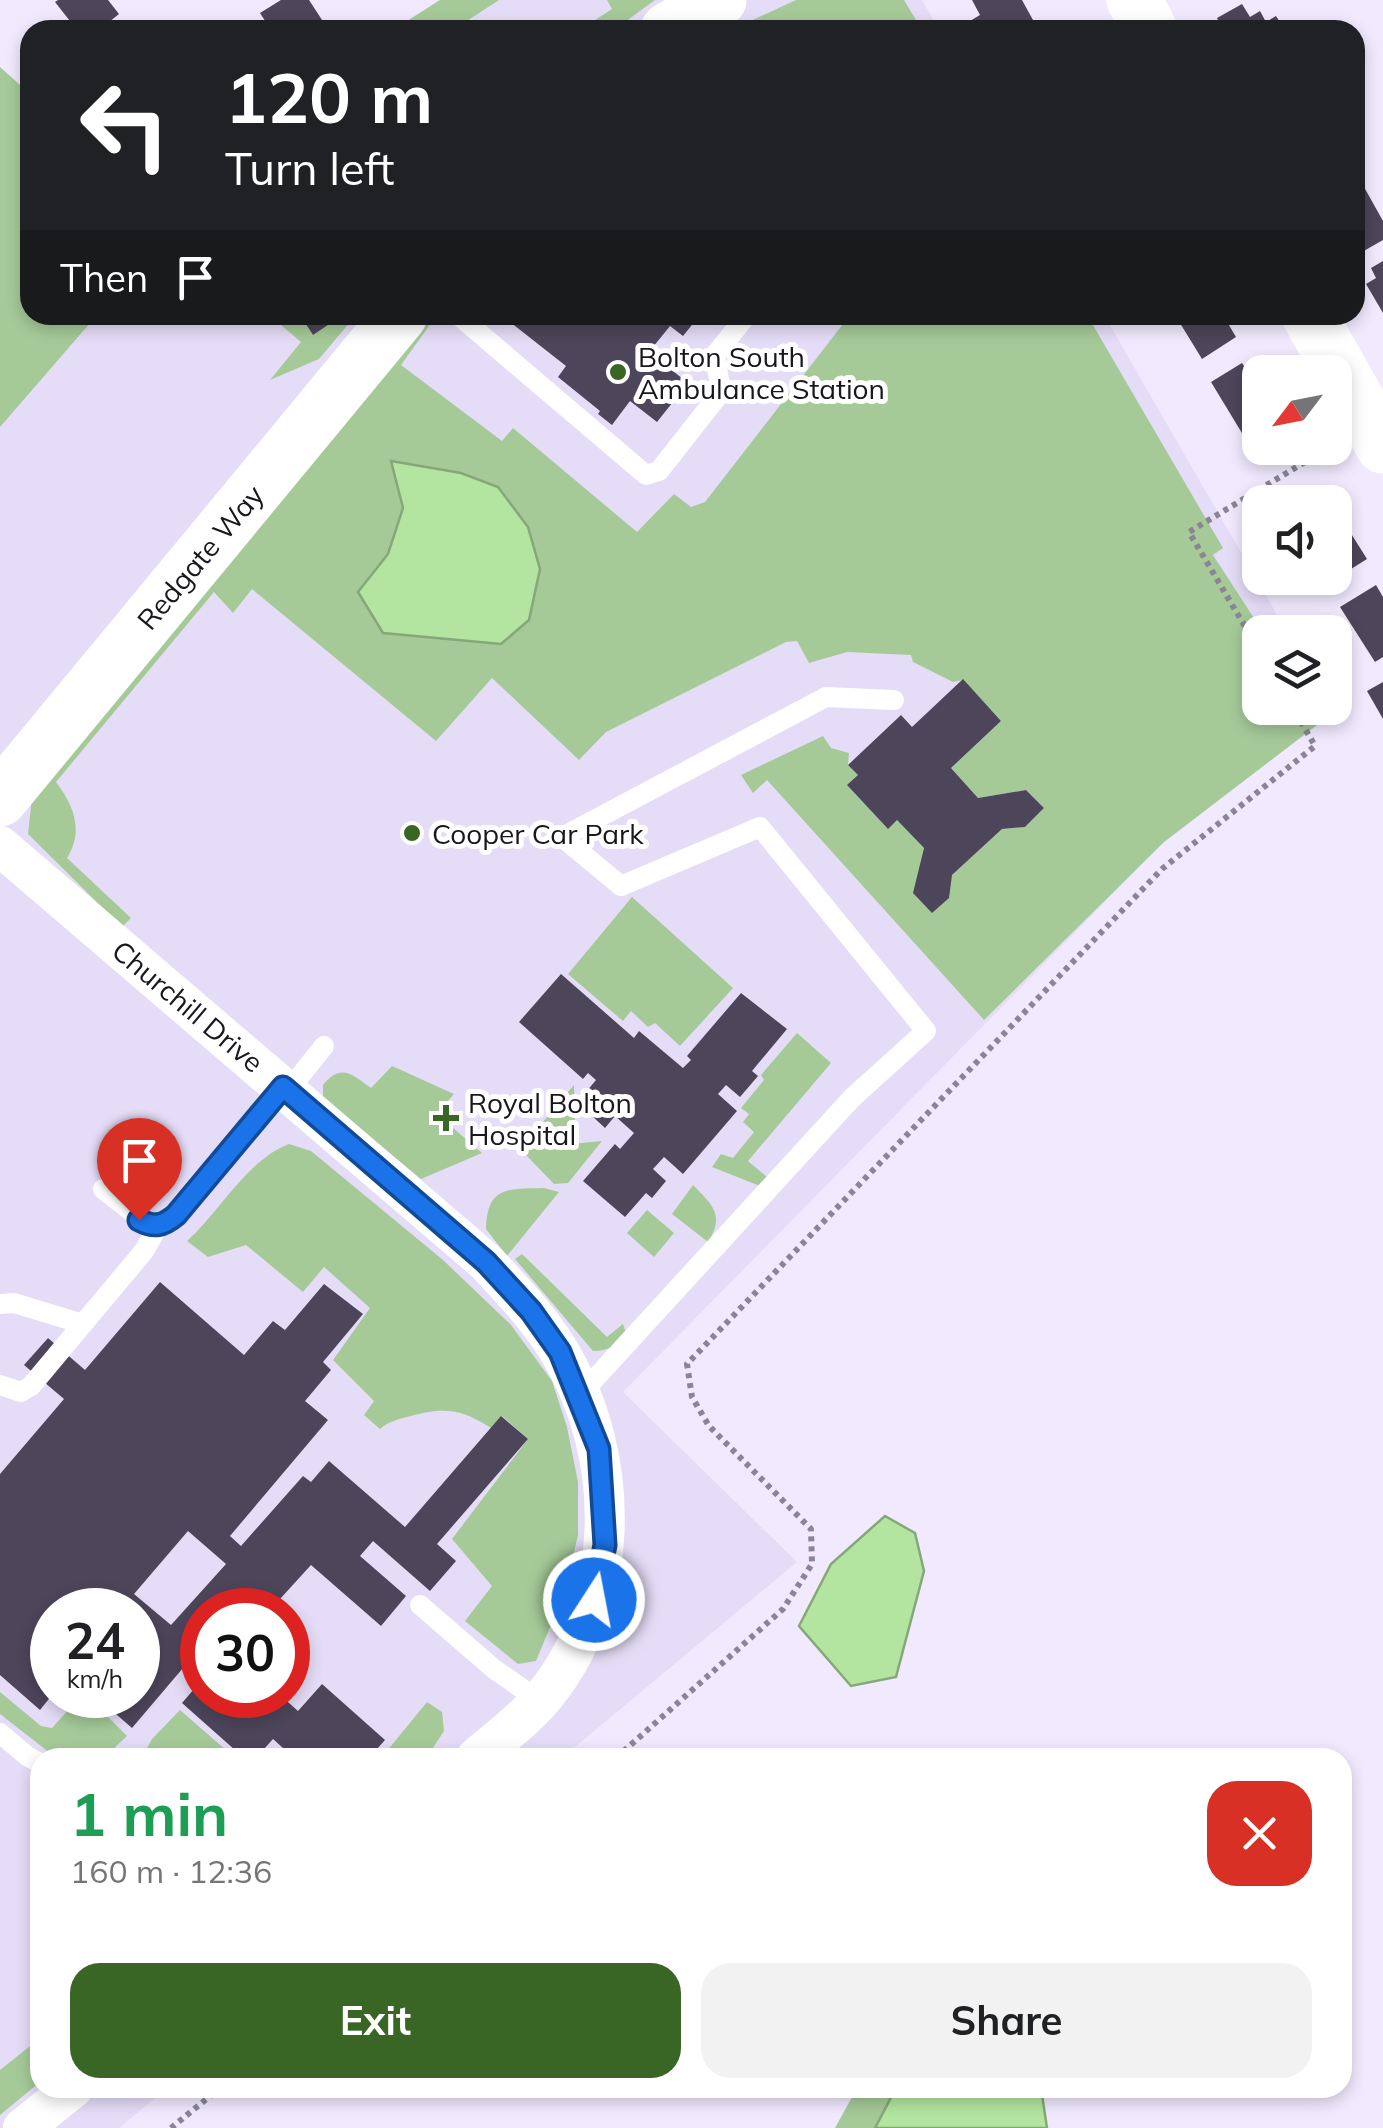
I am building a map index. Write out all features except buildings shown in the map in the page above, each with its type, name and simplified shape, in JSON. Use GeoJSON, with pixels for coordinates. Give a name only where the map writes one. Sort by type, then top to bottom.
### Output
{"type":"FeatureCollection","features":[{"type":"Feature","properties":{"kind":"street"},"geometry":{"type":"LineString","coordinates":[[685,20],[719,0]]}},
{"type":"Feature","properties":{"kind":"street","name":"Redgate Way"},"geometry":{"type":"LineString","coordinates":[[0,798],[392,325]]}},
{"type":"Feature","properties":{"kind":"street"},"geometry":{"type":"LineString","coordinates":[[1315,325],[1383,446]]}},
{"type":"Feature","properties":{"kind":"street","name":"Churchill Drive"},"geometry":{"type":"LineString","coordinates":[[0,846],[486,1262],[531,1311],[560,1352],[599,1449],[605,1545],[594,1600],[574,1652],[540,1700],[487,1748]]}},
{"type":"Feature","properties":{"kind":"street"},"geometry":{"type":"LineString","coordinates":[[23,2128],[60,2098]]}},
{"type":"Feature","properties":{"kind":"lane"},"geometry":{"type":"LineString","coordinates":[[477,325],[646,475],[658,471],[721,392],[716,355],[739,325]]}},
{"type":"Feature","properties":{"kind":"lane"},"geometry":{"type":"LineString","coordinates":[[580,1395],[852,1098],[926,1031],[760,827],[621,886],[562,837],[826,697],[894,700]]}},
{"type":"Feature","properties":{"kind":"lane"},"geometry":{"type":"LineString","coordinates":[[0,1385],[21,1392],[31,1386],[144,1252],[159,1226],[176,1215],[324,1046]]}},
{"type":"Feature","properties":{"kind":"lane"},"geometry":{"type":"LineString","coordinates":[[103,1189],[139,1220],[159,1226]]}},
{"type":"Feature","properties":{"kind":"lane"},"geometry":{"type":"LineString","coordinates":[[0,1304],[14,1303],[83,1324]]}},
{"type":"Feature","properties":{"kind":"lane"},"geometry":{"type":"LineString","coordinates":[[420,1605],[494,1669],[540,1700]]}},
{"type":"Feature","properties":{"kind":"lane"},"geometry":{"type":"LineString","coordinates":[[0,1733],[30,1755]]}},
{"type":"Feature","properties":{"kind":"path"},"geometry":{"type":"LineString","coordinates":[[1242,621],[1190,532],[1300,465]]}},
{"type":"Feature","properties":{"kind":"path"},"geometry":{"type":"LineString","coordinates":[[627,1748],[783,1609],[812,1564],[811,1529],[709,1426],[692,1397],[687,1364],[1162,869],[1316,746],[1303,725]]}},
{"type":"Feature","properties":{"kind":"path"},"geometry":{"type":"LineString","coordinates":[[171,2128],[208,2098]]}},
{"type":"Feature","properties":{"kind":"shaded area"},"geometry":{"type":"Polygon","coordinates":[[[440,0],[922,0],[933,20],[409,20],[440,0]]]}},
{"type":"Feature","properties":{"kind":"shaded area"},"geometry":{"type":"Polygon","coordinates":[[[440,0],[499,0],[468,20],[409,20],[440,0]]]}},
{"type":"Feature","properties":{"kind":"shaded area"},"geometry":{"type":"Polygon","coordinates":[[[607,0],[655,0],[628,20],[595,20],[612,9],[607,0]]]}},
{"type":"Feature","properties":{"kind":"shaded area"},"geometry":{"type":"Polygon","coordinates":[[[796,0],[904,0],[916,20],[753,20],[796,0]]]}},
{"type":"Feature","properties":{"kind":"shaded area","name":"Royal Bolton Hospital"},"geometry":{"type":"Polygon","coordinates":[[[0,67],[20,85],[20,325],[1110,325],[1242,554],[1242,595],[1266,595],[1277,615],[1242,615],[1242,725],[1316,725],[1162,844],[623,1392],[797,1562],[574,1748],[30,1748],[30,2098],[155,2098],[119,2128],[0,2128],[0,67]]]}},
{"type":"Feature","properties":{"kind":"shaded area"},"geometry":{"type":"Polygon","coordinates":[[[0,67],[20,85],[20,325],[88,325],[0,427],[0,67]]]}},
{"type":"Feature","properties":{"kind":"shaded area"},"geometry":{"type":"Polygon","coordinates":[[[281,325],[306,325],[313,335],[328,325],[348,325],[319,359],[270,380],[301,342],[281,325]]]}},
{"type":"Feature","properties":{"kind":"shaded area"},"geometry":{"type":"Polygon","coordinates":[[[420,325],[429,326],[401,365],[502,441],[513,428],[637,532],[674,494],[691,507],[705,502],[842,325],[1093,325],[1223,548],[1213,555],[1252,615],[1242,615],[1242,725],[1317,725],[1164,842],[984,1020],[767,780],[753,793],[741,775],[823,736],[831,748],[849,753],[848,765],[858,775],[848,786],[887,828],[897,820],[924,848],[914,893],[952,875],[1002,829],[1025,827],[1044,808],[1026,790],[978,798],[951,768],[1001,721],[963,680],[953,682],[913,662],[911,655],[847,652],[809,663],[797,641],[786,642],[606,732],[579,760],[492,678],[436,741],[252,589],[233,613],[214,592],[56,782],[75,819],[75,838],[67,858],[131,918],[122,927],[28,834],[32,797],[420,325]]]}},
{"type":"Feature","properties":{"kind":"shaded area"},"geometry":{"type":"Polygon","coordinates":[[[391,461],[461,473],[498,487],[528,527],[540,569],[529,620],[501,644],[383,633],[358,592],[388,554],[403,508],[391,461]]]}},
{"type":"Feature","properties":{"kind":"shaded area"},"geometry":{"type":"Polygon","coordinates":[[[632,897],[733,988],[680,1046],[655,1023],[648,1027],[631,1011],[623,1021],[568,974],[632,897]]]}},
{"type":"Feature","properties":{"kind":"shaded area"},"geometry":{"type":"Polygon","coordinates":[[[797,1033],[831,1063],[748,1161],[767,1177],[760,1186],[712,1167],[721,1154],[733,1158],[754,1132],[743,1122],[749,1114],[741,1108],[764,1080],[761,1075],[797,1033]]]}},
{"type":"Feature","properties":{"kind":"shaded area"},"geometry":{"type":"Polygon","coordinates":[[[392,1066],[454,1094],[437,1114],[482,1153],[421,1179],[323,1098],[323,1085],[335,1074],[347,1073],[371,1088],[392,1066]]]}},
{"type":"Feature","properties":{"kind":"shaded area"},"geometry":{"type":"Polygon","coordinates":[[[574,1085],[575,1131],[532,1135],[574,1085]]]}},
{"type":"Feature","properties":{"kind":"shaded area"},"geometry":{"type":"Polygon","coordinates":[[[602,1141],[568,1183],[554,1184],[526,1155],[529,1148],[602,1141]]]}},
{"type":"Feature","properties":{"kind":"shaded area"},"geometry":{"type":"Polygon","coordinates":[[[289,1144],[311,1151],[443,1260],[511,1325],[552,1381],[567,1427],[578,1482],[578,1535],[565,1591],[536,1661],[518,1664],[465,1621],[492,1586],[452,1539],[528,1439],[502,1416],[491,1428],[461,1413],[443,1411],[398,1419],[380,1429],[364,1415],[374,1401],[333,1360],[370,1308],[324,1267],[303,1292],[246,1245],[208,1257],[187,1241],[247,1174],[289,1144]]]}},
{"type":"Feature","properties":{"kind":"shaded area"},"geometry":{"type":"Polygon","coordinates":[[[693,1185],[716,1218],[708,1242],[672,1214],[693,1185]]]}},
{"type":"Feature","properties":{"kind":"shaded area"},"geometry":{"type":"Polygon","coordinates":[[[544,1188],[559,1192],[507,1256],[486,1229],[490,1205],[495,1197],[510,1190],[544,1188]]]}},
{"type":"Feature","properties":{"kind":"shaded area"},"geometry":{"type":"Polygon","coordinates":[[[647,1210],[674,1233],[654,1257],[627,1233],[647,1210]]]}},
{"type":"Feature","properties":{"kind":"shaded area"},"geometry":{"type":"Polygon","coordinates":[[[522,1254],[607,1337],[623,1324],[623,1337],[608,1348],[593,1351],[515,1259],[522,1254]]]}},
{"type":"Feature","properties":{"kind":"shaded area"},"geometry":{"type":"Polygon","coordinates":[[[885,1516],[915,1533],[924,1571],[896,1677],[851,1686],[799,1626],[831,1564],[885,1516]]]}},
{"type":"Feature","properties":{"kind":"shaded area"},"geometry":{"type":"Polygon","coordinates":[[[0,1692],[41,1726],[52,1728],[61,1718],[109,1718],[127,1736],[115,1748],[43,1748],[0,1714],[0,1692]]]}},
{"type":"Feature","properties":{"kind":"shaded area"},"geometry":{"type":"Polygon","coordinates":[[[427,1702],[442,1712],[444,1731],[433,1748],[389,1748],[427,1702]]]}},
{"type":"Feature","properties":{"kind":"shaded area"},"geometry":{"type":"Polygon","coordinates":[[[180,1710],[180,1718],[189,1718],[224,1748],[147,1748],[180,1710]]]}},
{"type":"Feature","properties":{"kind":"shaded area"},"geometry":{"type":"Polygon","coordinates":[[[30,2046],[30,2090],[0,2115],[0,2070],[30,2046]]]}},
{"type":"Feature","properties":{"kind":"shaded area"},"geometry":{"type":"Polygon","coordinates":[[[852,2098],[891,2098],[875,2128],[835,2128],[852,2098]]]}},
{"type":"Feature","properties":{"kind":"shaded area"},"geometry":{"type":"Polygon","coordinates":[[[891,2098],[1042,2098],[1047,2128],[875,2128],[891,2098]]]}},
{"type":"Feature","properties":{"kind":"place","name":"Bolton South Ambulance Station"},"geometry":{"type":"Point","coordinates":[618,372]}},
{"type":"Feature","properties":{"kind":"place","name":"Cooper Car Park"},"geometry":{"type":"Point","coordinates":[412,833]}},
{"type":"Feature","properties":{"kind":"place","name":"Royal Bolton Hospital"},"geometry":{"type":"Point","coordinates":[446,1118]}},
{"type":"Feature","properties":{"kind":"route"},"geometry":{"type":"LineString","coordinates":[[139,1220],[159,1226],[176,1215],[283,1087],[486,1262],[531,1311],[560,1352],[599,1449],[605,1545],[594,1600]]}}]}
